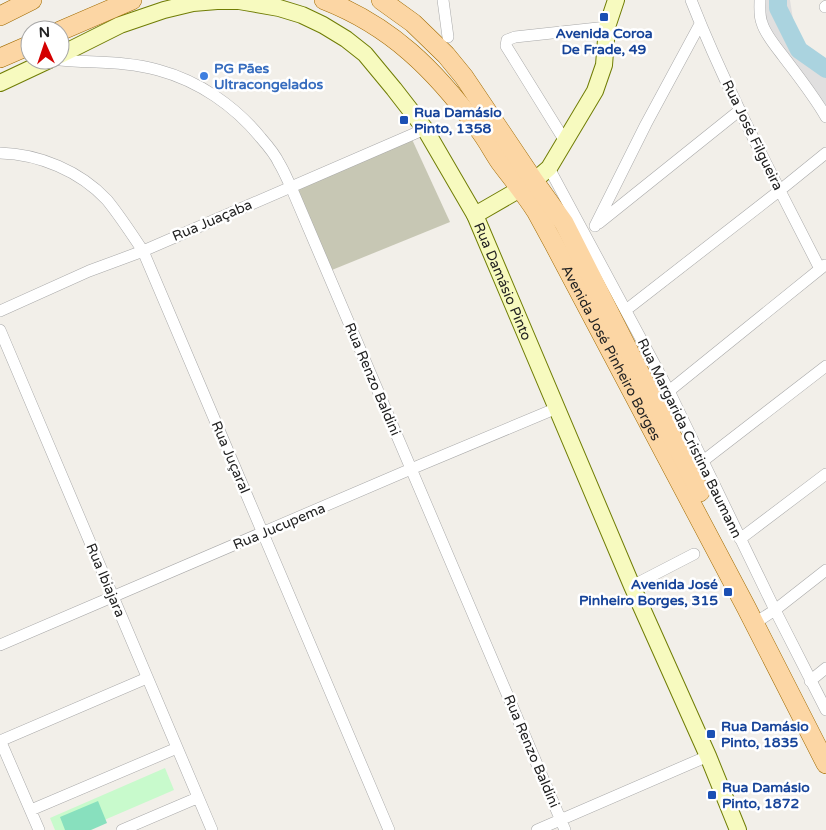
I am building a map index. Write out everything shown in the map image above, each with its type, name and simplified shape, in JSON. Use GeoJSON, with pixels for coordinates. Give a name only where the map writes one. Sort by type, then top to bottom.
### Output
{"type":"FeatureCollection","features":[{"type":"Feature","properties":{"kind":"main road"},"geometry":{"type":"LineString","coordinates":[[0,16],[32,0]]}},
{"type":"Feature","properties":{"kind":"main road"},"geometry":{"type":"LineString","coordinates":[[70,27],[132,0]]}},
{"type":"Feature","properties":{"kind":"main road","name":"Avenida José Pinheiro Borges"},"geometry":{"type":"LineString","coordinates":[[324,0],[347,9],[377,26],[405,47],[429,69],[527,185]]}},
{"type":"Feature","properties":{"kind":"main road","name":"Avenida José Pinheiro Borges"},"geometry":{"type":"LineString","coordinates":[[381,0],[413,23],[446,55],[464,77],[527,185],[535,210],[765,617],[826,735]]}},
{"type":"Feature","properties":{"kind":"main road"},"geometry":{"type":"LineString","coordinates":[[0,58],[20,49]]}},
{"type":"Feature","properties":{"kind":"main road","name":"Avenida José Pinheiro Borges"},"geometry":{"type":"LineString","coordinates":[[765,617],[826,764]]}},
{"type":"Feature","properties":{"kind":"street"},"geometry":{"type":"LineString","coordinates":[[443,0],[448,37]]}},
{"type":"Feature","properties":{"kind":"street"},"geometry":{"type":"LineString","coordinates":[[475,215],[527,185],[549,168],[586,107],[598,83],[604,65],[607,27],[616,0]]}},
{"type":"Feature","properties":{"kind":"street","name":"Rua José Filgueira"},"geometry":{"type":"LineString","coordinates":[[691,0],[700,24],[740,110],[780,191],[823,266]]}},
{"type":"Feature","properties":{"kind":"street"},"geometry":{"type":"LineString","coordinates":[[760,0],[760,16],[765,30],[826,117]]}},
{"type":"Feature","properties":{"kind":"street","name":"Rua Damásio Pinto"},"geometry":{"type":"LineString","coordinates":[[70,50],[120,25],[164,10],[193,3],[239,1],[279,8],[302,15],[346,39],[365,54],[425,128],[475,215],[632,586],[708,756],[737,830]]}},
{"type":"Feature","properties":{"kind":"street"},"geometry":{"type":"LineString","coordinates":[[595,226],[646,124],[700,24]]}},
{"type":"Feature","properties":{"kind":"street"},"geometry":{"type":"LineString","coordinates":[[565,141],[506,46],[507,40],[515,37],[607,27]]}},
{"type":"Feature","properties":{"kind":"street","name":"Rua Renzo Baldini"},"geometry":{"type":"LineString","coordinates":[[70,61],[135,65],[159,70],[197,85],[237,112],[252,127],[279,162],[563,825]]}},
{"type":"Feature","properties":{"kind":"street"},"geometry":{"type":"LineString","coordinates":[[0,83],[28,70]]}},
{"type":"Feature","properties":{"kind":"street"},"geometry":{"type":"LineString","coordinates":[[584,233],[740,110]]}},
{"type":"Feature","properties":{"kind":"street","name":"Rua Juaçaba"},"geometry":{"type":"LineString","coordinates":[[0,311],[89,271],[143,250],[425,128]]}},
{"type":"Feature","properties":{"kind":"street","name":"Rua Juçaral"},"geometry":{"type":"LineString","coordinates":[[0,153],[19,154],[38,159],[79,177],[106,199],[143,250],[390,830]]}},
{"type":"Feature","properties":{"kind":"street"},"geometry":{"type":"LineString","coordinates":[[626,310],[826,153]]}},
{"type":"Feature","properties":{"kind":"street","name":"Rua Margarida Cristina Baumann"},"geometry":{"type":"LineString","coordinates":[[549,168],[669,391],[740,539],[765,617],[810,681],[826,710]]}},
{"type":"Feature","properties":{"kind":"street"},"geometry":{"type":"LineString","coordinates":[[669,391],[823,266]]}},
{"type":"Feature","properties":{"kind":"street","name":"Rua Ibiajara"},"geometry":{"type":"LineString","coordinates":[[0,330],[212,830]]}},
{"type":"Feature","properties":{"kind":"street"},"geometry":{"type":"LineString","coordinates":[[702,461],[826,366]]}},
{"type":"Feature","properties":{"kind":"street","name":"Rua Jucupema"},"geometry":{"type":"LineString","coordinates":[[0,645],[557,408]]}},
{"type":"Feature","properties":{"kind":"street"},"geometry":{"type":"LineString","coordinates":[[740,539],[826,474]]}},
{"type":"Feature","properties":{"kind":"street"},"geometry":{"type":"LineString","coordinates":[[632,586],[694,554]]}},
{"type":"Feature","properties":{"kind":"street"},"geometry":{"type":"LineString","coordinates":[[765,617],[826,570]]}},
{"type":"Feature","properties":{"kind":"street"},"geometry":{"type":"LineString","coordinates":[[810,681],[826,668]]}},
{"type":"Feature","properties":{"kind":"street"},"geometry":{"type":"LineString","coordinates":[[39,830],[0,740],[147,678]]}},
{"type":"Feature","properties":{"kind":"street"},"geometry":{"type":"LineString","coordinates":[[31,810],[177,748]]}},
{"type":"Feature","properties":{"kind":"street"},"geometry":{"type":"LineString","coordinates":[[537,830],[563,825],[708,756]]}},
{"type":"Feature","properties":{"kind":"street"},"geometry":{"type":"LineString","coordinates":[[122,830],[198,798]]}},
{"type":"Feature","properties":{"kind":"shaded area"},"geometry":{"type":"Polygon","coordinates":[[[764,0],[790,0],[796,38],[826,64],[826,109],[772,35],[763,12],[764,0]]]}},
{"type":"Feature","properties":{"kind":"shaded area"},"geometry":{"type":"Polygon","coordinates":[[[410,135],[450,222],[327,272],[291,187],[410,135]]]}},
{"type":"Feature","properties":{"kind":"green space"},"geometry":{"type":"Polygon","coordinates":[[[165,768],[174,790],[81,830],[55,830],[50,818],[165,768]]]}},
{"type":"Feature","properties":{"kind":"green space"},"geometry":{"type":"Polygon","coordinates":[[[98,801],[107,823],[91,830],[65,830],[60,817],[98,801]]]}},
{"type":"Feature","properties":{"kind":"waterway"},"geometry":{"type":"LineString","coordinates":[[778,0],[778,8],[799,50],[826,69]]}},
{"type":"Feature","properties":{"kind":"place","name":"Avenida Coroa De Frade, 49"},"geometry":{"type":"Point","coordinates":[604,17]}},
{"type":"Feature","properties":{"kind":"place","name":"PG Pães Ultracongelados"},"geometry":{"type":"Point","coordinates":[204,76]}},
{"type":"Feature","properties":{"kind":"place","name":"Rua Damásio Pinto, 1358"},"geometry":{"type":"Point","coordinates":[404,120]}},
{"type":"Feature","properties":{"kind":"place","name":"Avenida José Pinheiro Borges, 315"},"geometry":{"type":"Point","coordinates":[728,592]}},
{"type":"Feature","properties":{"kind":"place","name":"Rua Damásio Pinto, 1835"},"geometry":{"type":"Point","coordinates":[711,734]}},
{"type":"Feature","properties":{"kind":"place","name":"Rua Damásio Pinto, 1872"},"geometry":{"type":"Point","coordinates":[712,795]}}]}
